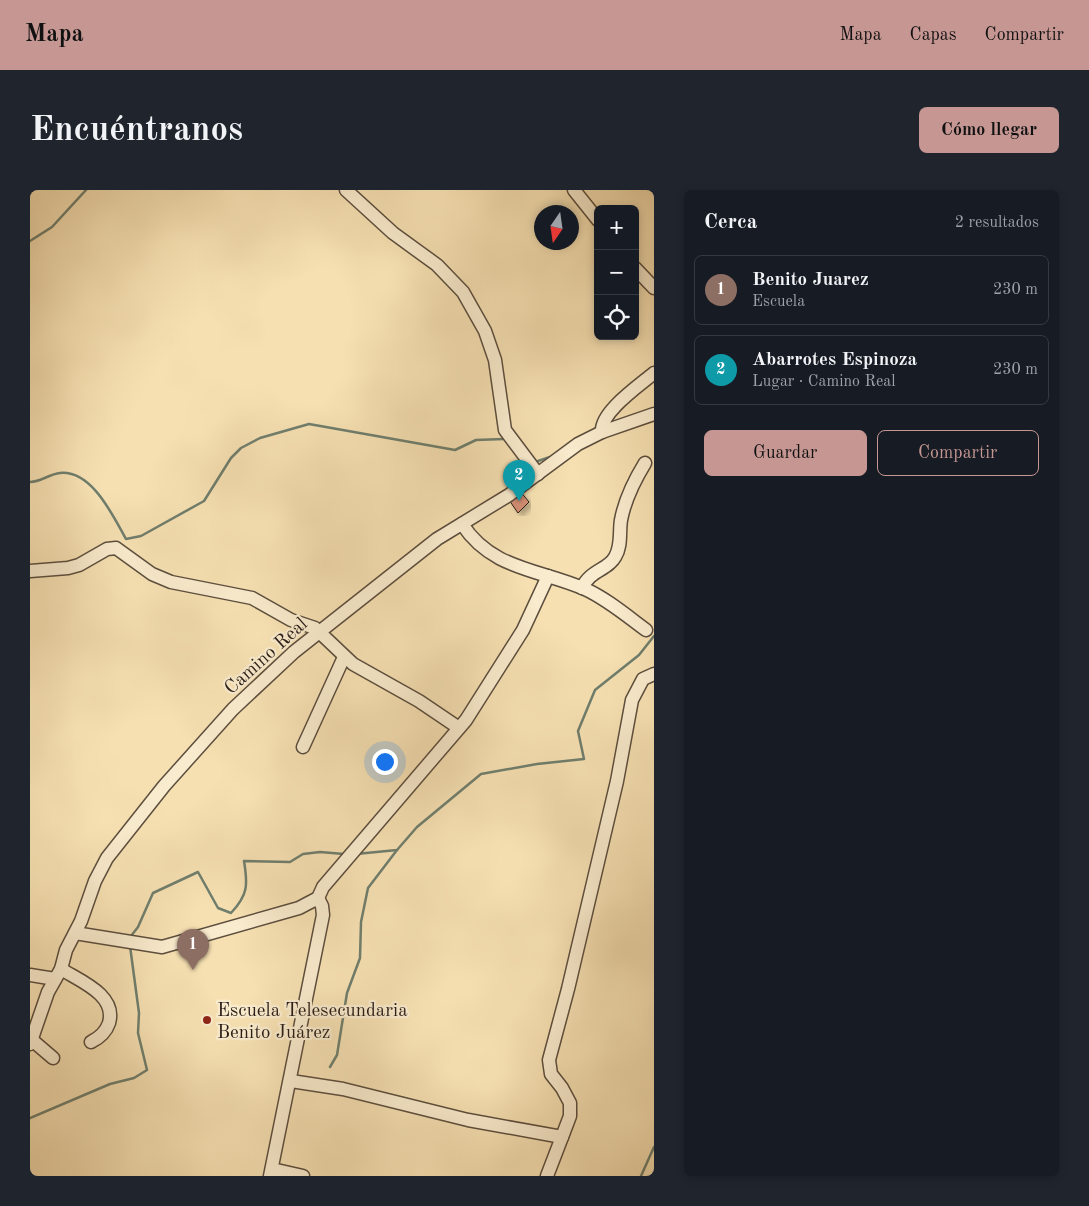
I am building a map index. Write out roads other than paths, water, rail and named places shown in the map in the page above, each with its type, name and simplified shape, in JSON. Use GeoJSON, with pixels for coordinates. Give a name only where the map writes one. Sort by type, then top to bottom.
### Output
{"type":"FeatureCollection","features":[{"type":"Feature","properties":{"kind":"street"},"geometry":{"type":"LineString","coordinates":[[346,190],[393,233],[437,265],[463,292],[485,331],[495,360],[505,430],[508,437],[538,474]]}},
{"type":"Feature","properties":{"kind":"street"},"geometry":{"type":"LineString","coordinates":[[574,190],[594,215]]}},
{"type":"Feature","properties":{"kind":"street"},"geometry":{"type":"LineString","coordinates":[[639,272],[654,288]]}},
{"type":"Feature","properties":{"kind":"street"},"geometry":{"type":"LineString","coordinates":[[602,432],[603,421],[609,412],[654,373]]}},
{"type":"Feature","properties":{"kind":"street","name":"Camino Real"},"geometry":{"type":"LineString","coordinates":[[31,1042],[66,950],[75,933],[98,874],[130,827],[233,709],[266,676],[318,632],[437,540],[487,510],[578,444],[602,432],[654,414]]}},
{"type":"Feature","properties":{"kind":"street"},"geometry":{"type":"LineString","coordinates":[[582,588],[594,573],[610,563],[616,556],[624,508],[637,476],[645,463]]}},
{"type":"Feature","properties":{"kind":"street"},"geometry":{"type":"LineString","coordinates":[[462,524],[478,544],[491,555],[582,588],[646,630]]}},
{"type":"Feature","properties":{"kind":"street"},"geometry":{"type":"LineString","coordinates":[[30,571],[68,568],[79,565],[107,549],[116,548],[160,578],[185,586],[252,598],[291,620],[308,625],[344,657],[419,701],[459,728]]}},
{"type":"Feature","properties":{"kind":"street"},"geometry":{"type":"LineString","coordinates":[[75,933],[162,946],[300,908],[318,898],[323,887],[459,728],[491,683],[523,630],[548,576]]}},
{"type":"Feature","properties":{"kind":"street"},"geometry":{"type":"LineString","coordinates":[[303,747],[344,657]]}},
{"type":"Feature","properties":{"kind":"street"},"geometry":{"type":"LineString","coordinates":[[547,1176],[570,1116],[570,1103],[562,1088],[551,1074],[549,1060],[565,1004],[612,804],[632,700],[643,679],[654,674]]}},
{"type":"Feature","properties":{"kind":"street"},"geometry":{"type":"LineString","coordinates":[[302,1176],[271,1172],[291,1081],[313,957],[323,915],[322,906],[318,898]]}},
{"type":"Feature","properties":{"kind":"street"},"geometry":{"type":"LineString","coordinates":[[30,975],[58,974],[98,992],[108,1004],[110,1016],[104,1033],[91,1042]]}},
{"type":"Feature","properties":{"kind":"street"},"geometry":{"type":"LineString","coordinates":[[31,1042],[52,1058]]}},
{"type":"Feature","properties":{"kind":"street"},"geometry":{"type":"LineString","coordinates":[[291,1081],[343,1090],[477,1122],[562,1136]]}},
{"type":"Feature","properties":{"kind":"waterway"},"geometry":{"type":"LineString","coordinates":[[30,241],[52,227],[86,190]]}},
{"type":"Feature","properties":{"kind":"waterway"},"geometry":{"type":"LineString","coordinates":[[30,482],[60,473],[71,474],[82,479],[92,486],[100,496],[126,539],[141,536],[204,501],[231,458],[241,448],[260,438],[309,424],[455,450],[476,440],[504,439]]}},
{"type":"Feature","properties":{"kind":"waterway"},"geometry":{"type":"LineString","coordinates":[[535,462],[550,457]]}},
{"type":"Feature","properties":{"kind":"waterway"},"geometry":{"type":"LineString","coordinates":[[356,854],[397,850],[417,827],[481,774],[537,764],[584,759],[578,731],[595,690],[639,655],[654,636]]}},
{"type":"Feature","properties":{"kind":"waterway"},"geometry":{"type":"LineString","coordinates":[[330,1067],[337,1055],[347,993],[360,958],[361,922],[368,888],[397,850]]}},
{"type":"Feature","properties":{"kind":"waterway"},"geometry":{"type":"LineString","coordinates":[[131,936],[138,927],[153,893],[198,872],[218,908],[231,913],[244,895],[246,883],[244,861],[290,862],[303,854],[320,852],[344,854]]}},
{"type":"Feature","properties":{"kind":"waterway"},"geometry":{"type":"LineString","coordinates":[[30,1118],[110,1084],[134,1078],[147,1070],[138,1033],[139,1013],[130,946]]}},
{"type":"Feature","properties":{"kind":"waterway"},"geometry":{"type":"LineString","coordinates":[[641,1176],[654,1147]]}},
{"type":"Feature","properties":{"kind":"place","name":"Abarrotes Espinoza"},"geometry":{"type":"Point","coordinates":[519,501]}},
{"type":"Feature","properties":{"kind":"place","name":"Benito Juarez"},"geometry":{"type":"Point","coordinates":[193,970]}},
{"type":"Feature","properties":{"kind":"place","name":"Escuela Telesecundaria Benito Juárez"},"geometry":{"type":"Point","coordinates":[207,1020]}}]}
